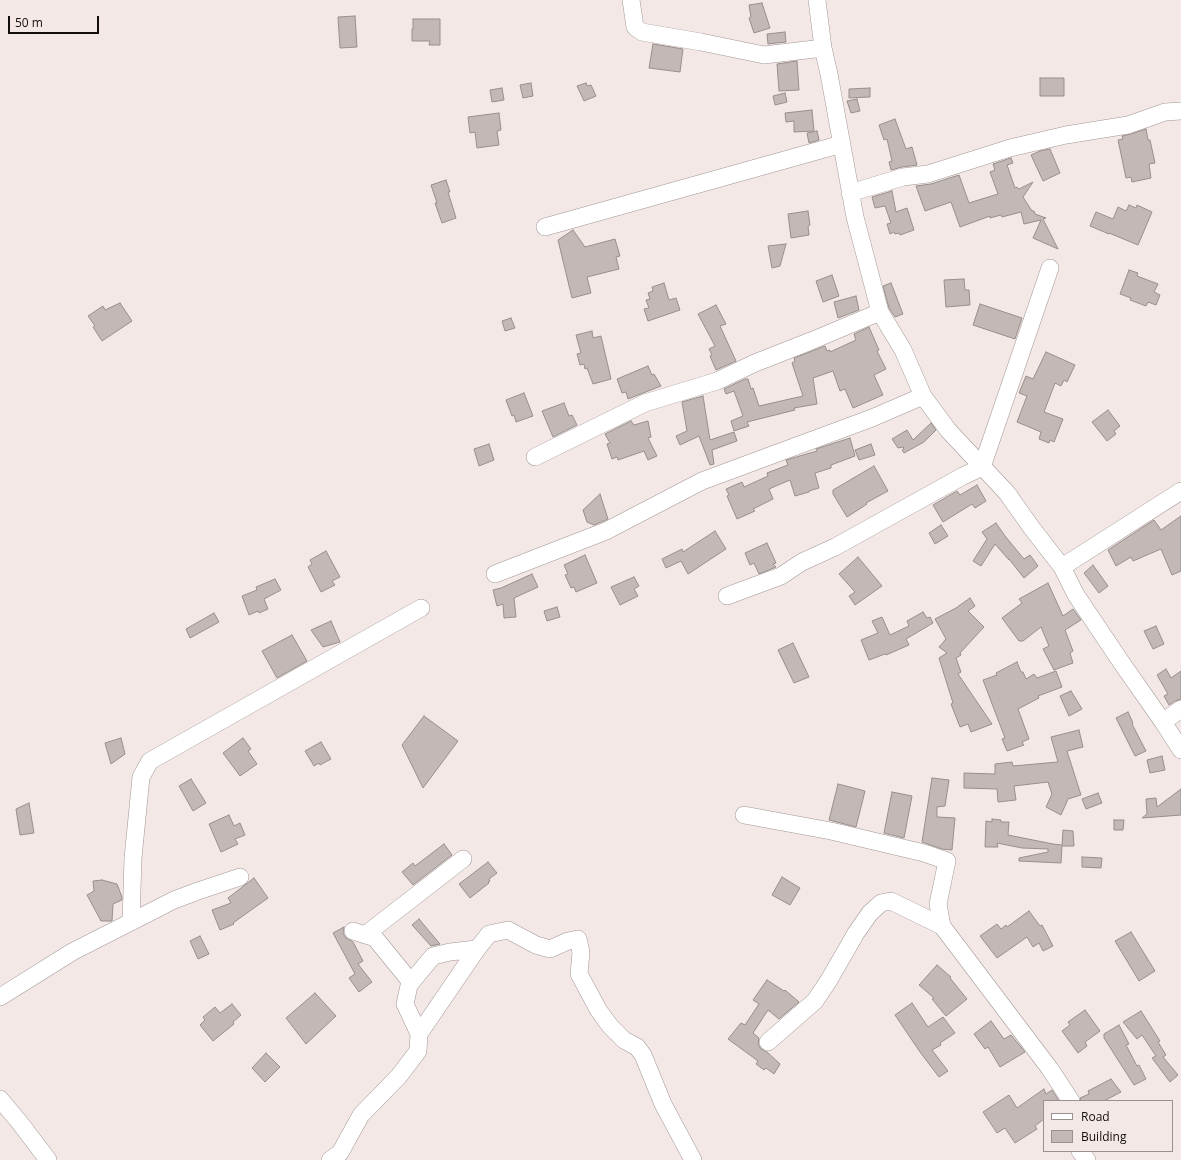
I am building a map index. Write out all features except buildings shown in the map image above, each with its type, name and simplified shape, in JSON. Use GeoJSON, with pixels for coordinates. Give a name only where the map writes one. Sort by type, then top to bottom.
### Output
{"type":"FeatureCollection","features":[{"type":"Feature","properties":{"kind":"street"},"geometry":{"type":"LineString","coordinates":[[631,0],[635,27],[642,32],[764,55],[824,48]]}},
{"type":"Feature","properties":{"kind":"street"},"geometry":{"type":"LineString","coordinates":[[817,0],[850,193],[880,312],[902,350],[923,396],[948,430],[1007,494],[1062,567],[1076,595],[1181,750]]}},
{"type":"Feature","properties":{"kind":"street"},"geometry":{"type":"LineString","coordinates":[[850,193],[903,177],[928,174],[1010,148],[1066,135],[1128,125],[1165,112],[1181,112]]}},
{"type":"Feature","properties":{"kind":"street"},"geometry":{"type":"LineString","coordinates":[[545,227],[842,144]]}},
{"type":"Feature","properties":{"kind":"street"},"geometry":{"type":"LineString","coordinates":[[727,596],[781,576],[802,562],[835,547],[962,476],[982,467],[1050,268]]}},
{"type":"Feature","properties":{"kind":"street"},"geometry":{"type":"LineString","coordinates":[[535,456],[645,403],[717,381],[755,363],[880,312]]}},
{"type":"Feature","properties":{"kind":"street"},"geometry":{"type":"LineString","coordinates":[[495,574],[606,531],[702,481],[872,418],[923,396]]}},
{"type":"Feature","properties":{"kind":"street"},"geometry":{"type":"LineString","coordinates":[[1062,567],[1181,491]]}},
{"type":"Feature","properties":{"kind":"street"},"geometry":{"type":"LineString","coordinates":[[131,922],[133,858],[141,777],[150,761],[421,608]]}},
{"type":"Feature","properties":{"kind":"street"},"geometry":{"type":"LineString","coordinates":[[1163,722],[1181,709]]}},
{"type":"Feature","properties":{"kind":"street"},"geometry":{"type":"LineString","coordinates":[[744,815],[831,831],[924,853],[947,861],[938,904],[942,926],[1050,1069],[1070,1100]]}},
{"type":"Feature","properties":{"kind":"street"},"geometry":{"type":"LineString","coordinates":[[330,1160],[340,1153],[361,1114],[399,1076],[418,1051],[418,1034],[405,1004],[410,981],[375,938],[359,933],[463,860]]}},
{"type":"Feature","properties":{"kind":"street"},"geometry":{"type":"LineString","coordinates":[[0,997],[72,952],[174,900],[240,877]]}},
{"type":"Feature","properties":{"kind":"street"},"geometry":{"type":"LineString","coordinates":[[768,1042],[815,1001],[856,933],[870,913],[881,903],[891,901],[942,926]]}},
{"type":"Feature","properties":{"kind":"street"},"geometry":{"type":"LineString","coordinates":[[418,1034],[489,934],[508,930],[536,945],[550,950],[568,941],[578,939],[582,952],[579,974],[599,1011],[610,1026],[624,1040],[637,1047],[643,1054],[664,1104],[692,1160]]}},
{"type":"Feature","properties":{"kind":"street"},"geometry":{"type":"LineString","coordinates":[[409,985],[433,956],[450,952],[477,949]]}},
{"type":"Feature","properties":{"kind":"street"},"geometry":{"type":"LineString","coordinates":[[0,1099],[48,1160]]}},
{"type":"Feature","properties":{"kind":"street"},"geometry":{"type":"LineString","coordinates":[[1081,1152],[1087,1160]]}}]}
